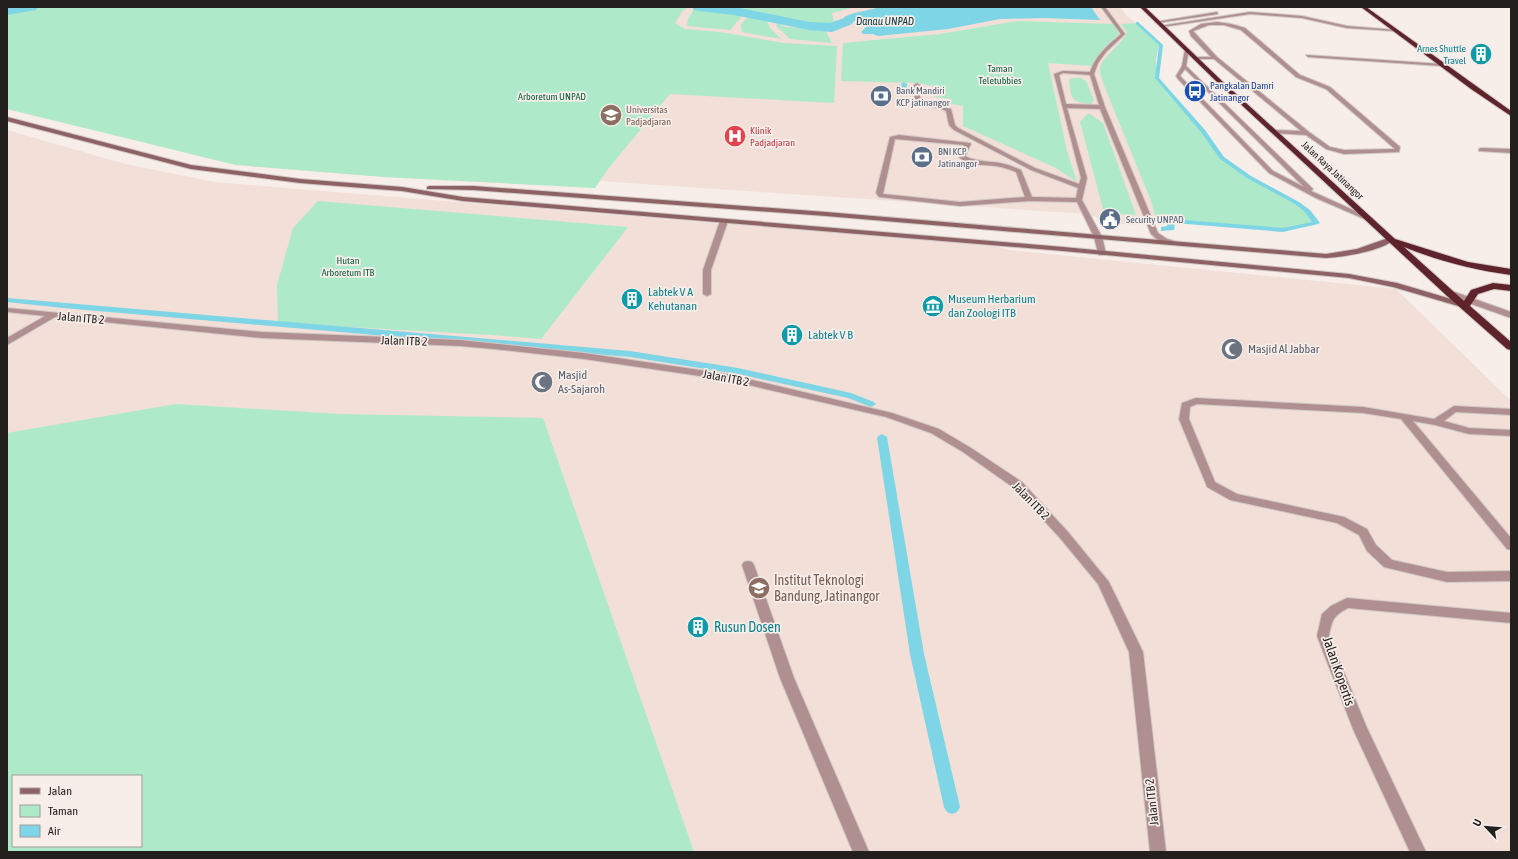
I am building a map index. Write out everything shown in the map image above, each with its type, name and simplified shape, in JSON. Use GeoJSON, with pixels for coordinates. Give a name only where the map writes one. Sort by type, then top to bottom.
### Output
{"type":"FeatureCollection","features":[{"type":"Feature","properties":{"kind":"highway","name":"Jalan Raya Jatinangor"},"geometry":{"type":"LineString","coordinates":[[1142,7],[1449,293],[1467,303],[1511,347]]}},
{"type":"Feature","properties":{"kind":"highway"},"geometry":{"type":"LineString","coordinates":[[1363,7],[1511,113]]}},
{"type":"Feature","properties":{"kind":"highway"},"geometry":{"type":"LineString","coordinates":[[1391,239],[1435,256],[1490,270],[1511,272]]}},
{"type":"Feature","properties":{"kind":"highway"},"geometry":{"type":"LineString","coordinates":[[1467,303],[1474,292],[1493,286],[1511,288]]}},
{"type":"Feature","properties":{"kind":"main road"},"geometry":{"type":"LineString","coordinates":[[7,119],[191,167],[300,181],[402,189],[463,199],[1102,253],[1349,276],[1394,284],[1467,303]]}},
{"type":"Feature","properties":{"kind":"main road"},"geometry":{"type":"LineString","coordinates":[[402,189],[473,188],[826,214],[1326,256],[1340,256],[1367,250],[1391,239]]}},
{"type":"Feature","properties":{"kind":"street"},"geometry":{"type":"LineString","coordinates":[[1103,7],[1123,34],[1104,51],[1096,63],[1092,74],[1102,108],[1154,234],[1164,241],[1171,243]]}},
{"type":"Feature","properties":{"kind":"street"},"geometry":{"type":"LineString","coordinates":[[1159,24],[1217,13]]}},
{"type":"Feature","properties":{"kind":"street"},"geometry":{"type":"LineString","coordinates":[[1159,24],[1250,13],[1302,17],[1347,27],[1394,30]]}},
{"type":"Feature","properties":{"kind":"street"},"geometry":{"type":"LineString","coordinates":[[1207,25],[1236,26],[1243,29],[1298,76],[1304,80],[1322,84],[1328,88],[1398,148],[1397,151],[1344,152],[1328,148],[1307,133],[1215,58],[1191,31],[1195,27],[1207,25]]}},
{"type":"Feature","properties":{"kind":"street"},"geometry":{"type":"LineString","coordinates":[[1187,50],[1184,66],[1178,76],[1180,79],[1272,172],[1318,198],[1371,220]]}},
{"type":"Feature","properties":{"kind":"street"},"geometry":{"type":"LineString","coordinates":[[1308,56],[1442,65]]}},
{"type":"Feature","properties":{"kind":"street"},"geometry":{"type":"LineString","coordinates":[[1196,58],[1215,58]]}},
{"type":"Feature","properties":{"kind":"street"},"geometry":{"type":"LineString","coordinates":[[1184,66],[1194,78],[1318,198]]}},
{"type":"Feature","properties":{"kind":"street"},"geometry":{"type":"LineString","coordinates":[[1092,74],[1062,72],[1056,74],[1084,178],[1079,200],[1098,237],[1102,253]]}},
{"type":"Feature","properties":{"kind":"street"},"geometry":{"type":"LineString","coordinates":[[917,85],[915,95],[917,100],[922,104],[949,110],[952,125],[956,129],[1033,169],[1081,187]]}},
{"type":"Feature","properties":{"kind":"street"},"geometry":{"type":"LineString","coordinates":[[1064,106],[1102,108]]}},
{"type":"Feature","properties":{"kind":"street"},"geometry":{"type":"LineString","coordinates":[[1275,132],[1307,133]]}},
{"type":"Feature","properties":{"kind":"street"},"geometry":{"type":"LineString","coordinates":[[1029,199],[1019,170],[1002,165],[968,161],[962,157],[968,144],[900,137],[893,137],[879,193],[881,196],[960,204],[1029,199],[1079,200]]}},
{"type":"Feature","properties":{"kind":"street"},"geometry":{"type":"LineString","coordinates":[[1481,150],[1511,151]]}},
{"type":"Feature","properties":{"kind":"street"},"geometry":{"type":"LineString","coordinates":[[707,294],[707,270],[724,221]]}},
{"type":"Feature","properties":{"kind":"street"},"geometry":{"type":"LineString","coordinates":[[1467,303],[1511,315]]}},
{"type":"Feature","properties":{"kind":"street","name":"Jalan ITB 2"},"geometry":{"type":"LineString","coordinates":[[7,310],[262,335],[487,345],[584,356],[727,377],[882,413],[934,431],[967,450],[1018,485],[1064,535],[1103,582],[1136,652],[1158,852]]}},
{"type":"Feature","properties":{"kind":"street"},"geometry":{"type":"LineString","coordinates":[[7,342],[53,315]]}},
{"type":"Feature","properties":{"kind":"street"},"geometry":{"type":"LineString","coordinates":[[1511,433],[1469,431],[1436,422],[1363,410],[1196,402],[1185,405],[1184,418],[1211,484],[1234,497],[1340,520],[1364,532],[1371,548],[1388,564],[1447,577],[1511,576]]}},
{"type":"Feature","properties":{"kind":"street"},"geometry":{"type":"LineString","coordinates":[[1436,422],[1454,409],[1511,412]]}},
{"type":"Feature","properties":{"kind":"street"},"geometry":{"type":"LineString","coordinates":[[1404,417],[1511,546]]}},
{"type":"Feature","properties":{"kind":"street"},"geometry":{"type":"LineString","coordinates":[[748,565],[786,676],[805,723],[839,797],[861,852]]}},
{"type":"Feature","properties":{"kind":"street","name":"Jalan Kopertis"},"geometry":{"type":"LineString","coordinates":[[1418,852],[1360,729],[1324,636],[1326,618],[1335,608],[1348,603],[1511,618]]}},
{"type":"Feature","properties":{"kind":"shaded area","name":"Universitas Padjadjaran"},"geometry":{"type":"Polygon","coordinates":[[[7,7],[1120,7],[1126,15],[1154,37],[1159,44],[1156,59],[1157,78],[1203,132],[1222,158],[1249,177],[1297,203],[1308,211],[1316,223],[1283,230],[1148,218],[1133,225],[1113,223],[1087,214],[600,181],[595,188],[384,177],[236,165],[7,109],[7,7]]]}},
{"type":"Feature","properties":{"kind":"shaded area","name":"Institut Teknologi Bandung, Jatinangor"},"geometry":{"type":"Polygon","coordinates":[[[7,130],[125,164],[214,182],[996,246],[1008,250],[1396,289],[1511,401],[1511,852],[7,852],[7,130]]]}},
{"type":"Feature","properties":{"kind":"green space","name":"Arboretum UNPAD"},"geometry":{"type":"Polygon","coordinates":[[[7,7],[690,7],[683,10],[675,23],[685,29],[720,32],[784,43],[837,46],[834,103],[670,94],[608,169],[595,188],[384,177],[236,165],[7,109],[7,7]]]}},
{"type":"Feature","properties":{"kind":"green space"},"geometry":{"type":"Polygon","coordinates":[[[691,7],[855,7],[832,13],[834,23],[808,25],[733,11],[691,7]]]}},
{"type":"Feature","properties":{"kind":"green space"},"geometry":{"type":"Polygon","coordinates":[[[694,9],[742,16],[730,30],[687,26],[688,19],[694,9]]]}},
{"type":"Feature","properties":{"kind":"green space"},"geometry":{"type":"Polygon","coordinates":[[[751,17],[766,20],[770,28],[781,39],[742,32],[741,24],[746,19],[751,17]]]}},
{"type":"Feature","properties":{"kind":"green space","name":"Taman Teletubbies"},"geometry":{"type":"Polygon","coordinates":[[[1017,21],[1114,24],[1119,34],[1101,51],[1092,66],[1048,63],[1067,151],[1077,182],[1056,168],[963,126],[963,106],[948,103],[950,99],[935,97],[933,86],[917,83],[841,81],[843,43],[940,34],[1017,21]]]}},
{"type":"Feature","properties":{"kind":"green space"},"geometry":{"type":"Polygon","coordinates":[[[777,23],[786,27],[825,30],[832,43],[790,39],[776,26],[777,23]]]}},
{"type":"Feature","properties":{"kind":"green space"},"geometry":{"type":"Polygon","coordinates":[[[1138,23],[1154,37],[1159,44],[1156,59],[1157,78],[1203,132],[1222,158],[1249,177],[1297,203],[1308,211],[1316,223],[1283,230],[1156,219],[1151,201],[1103,83],[1100,72],[1103,61],[1121,42],[1127,32],[1121,24],[1138,23]]]}},
{"type":"Feature","properties":{"kind":"green space"},"geometry":{"type":"Polygon","coordinates":[[[1072,78],[1081,78],[1086,81],[1094,100],[1091,104],[1076,101],[1073,98],[1069,80],[1072,78]]]}},
{"type":"Feature","properties":{"kind":"green space"},"geometry":{"type":"Polygon","coordinates":[[[1087,114],[1090,114],[1103,123],[1136,215],[1104,213],[1080,122],[1087,114]]]}},
{"type":"Feature","properties":{"kind":"green space","name":"Hutan Arboretum ITB"},"geometry":{"type":"Polygon","coordinates":[[[318,201],[628,227],[541,339],[278,323],[277,285],[293,228],[318,201]]]}},
{"type":"Feature","properties":{"kind":"green space"},"geometry":{"type":"Polygon","coordinates":[[[176,404],[340,414],[543,418],[694,852],[7,852],[7,433],[176,404]]]}},
{"type":"Feature","properties":{"kind":"water","name":"Danau UNPAD"},"geometry":{"type":"Polygon","coordinates":[[[881,7],[1091,7],[1100,20],[1043,18],[1000,19],[948,29],[878,36],[873,34],[863,34],[861,32],[868,25],[858,21],[847,21],[844,17],[881,7]]]}},
{"type":"Feature","properties":{"kind":"waterway"},"geometry":{"type":"LineString","coordinates":[[7,11],[31,7]]}},
{"type":"Feature","properties":{"kind":"waterway"},"geometry":{"type":"LineString","coordinates":[[699,7],[734,11],[809,26],[832,28],[847,21]]}},
{"type":"Feature","properties":{"kind":"waterway"},"geometry":{"type":"LineString","coordinates":[[1137,23],[1161,45],[1157,78],[1203,131],[1222,158],[1249,177],[1297,203],[1308,211],[1316,223],[1283,230],[1171,221],[1171,228],[1164,229]]}},
{"type":"Feature","properties":{"kind":"waterway"},"geometry":{"type":"LineString","coordinates":[[900,89],[905,88],[904,84]]}},
{"type":"Feature","properties":{"kind":"waterway"},"geometry":{"type":"LineString","coordinates":[[7,300],[630,354],[738,371],[851,396],[871,404]]}},
{"type":"Feature","properties":{"kind":"waterway"},"geometry":{"type":"LineString","coordinates":[[882,437],[917,654],[952,807]]}},
{"type":"Feature","properties":{"kind":"place","name":"Arnes Shuttle Travel"},"geometry":{"type":"Point","coordinates":[1481,54]}},
{"type":"Feature","properties":{"kind":"place","name":"Pangkalan Damri Jatinangor"},"geometry":{"type":"Point","coordinates":[1195,91]}},
{"type":"Feature","properties":{"kind":"place","name":"Bank Mandiri KCP jatinangor"},"geometry":{"type":"Point","coordinates":[881,96]}},
{"type":"Feature","properties":{"kind":"place","name":"Universitas Padjadjaran"},"geometry":{"type":"Point","coordinates":[611,115]}},
{"type":"Feature","properties":{"kind":"place","name":"Klinik Padjadjaran"},"geometry":{"type":"Point","coordinates":[735,136]}},
{"type":"Feature","properties":{"kind":"place","name":"BNI KCP Jatinangor"},"geometry":{"type":"Point","coordinates":[922,157]}},
{"type":"Feature","properties":{"kind":"place","name":"Security UNPAD"},"geometry":{"type":"Point","coordinates":[1110,219]}},
{"type":"Feature","properties":{"kind":"place","name":"Labtek V A Kehutanan"},"geometry":{"type":"Point","coordinates":[632,299]}},
{"type":"Feature","properties":{"kind":"place","name":"Museum Herbarium dan Zoologi ITB"},"geometry":{"type":"Point","coordinates":[933,306]}},
{"type":"Feature","properties":{"kind":"place","name":"Labtek V B"},"geometry":{"type":"Point","coordinates":[792,335]}},
{"type":"Feature","properties":{"kind":"place","name":"Masjid Al Jabbar"},"geometry":{"type":"Point","coordinates":[1232,349]}},
{"type":"Feature","properties":{"kind":"place","name":"Masjid As-Sajaroh"},"geometry":{"type":"Point","coordinates":[542,382]}},
{"type":"Feature","properties":{"kind":"place","name":"Institut Teknologi Bandung, Jatinangor"},"geometry":{"type":"Point","coordinates":[759,588]}},
{"type":"Feature","properties":{"kind":"place","name":"Rusun Dosen"},"geometry":{"type":"Point","coordinates":[698,627]}}]}
